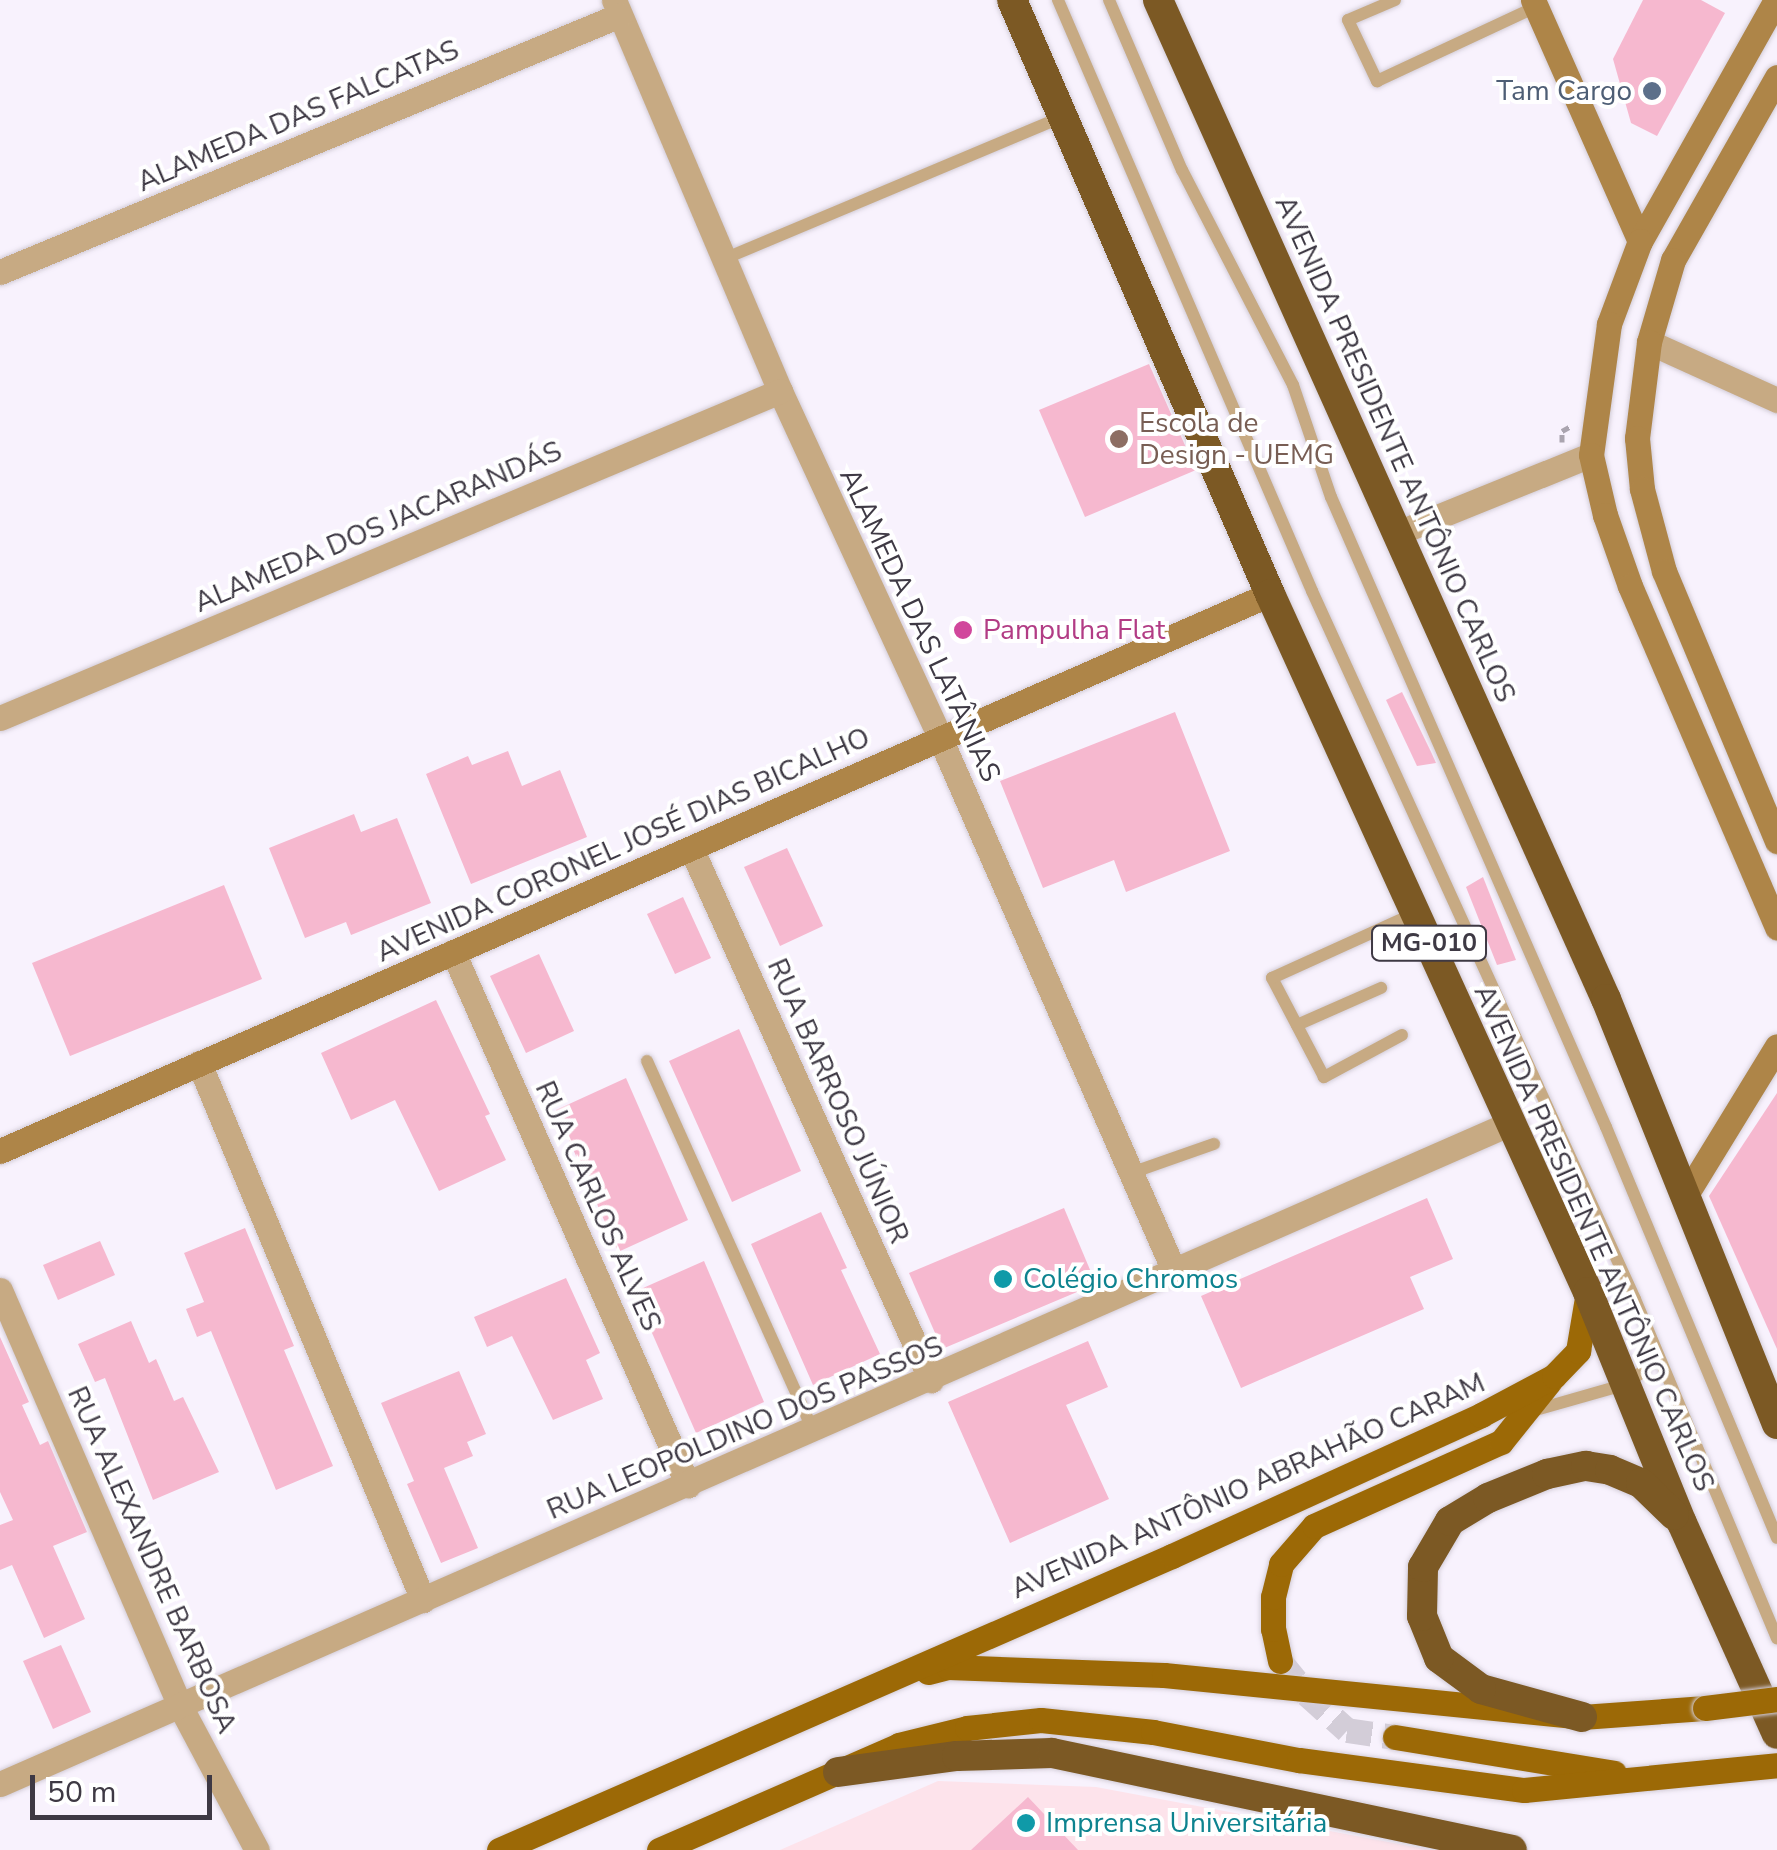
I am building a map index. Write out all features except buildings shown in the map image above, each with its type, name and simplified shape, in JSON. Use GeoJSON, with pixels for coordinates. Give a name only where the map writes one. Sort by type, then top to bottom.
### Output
{"type":"FeatureCollection","features":[{"type":"Feature","properties":{"kind":"highway","name":"AVENIDA PRESIDENTE ANTÔNIO CARLOS"},"geometry":{"type":"LineString","coordinates":[[1012,0],[1270,594],[1588,1292],[1682,1523],[1777,1734]]}},
{"type":"Feature","properties":{"kind":"highway","name":"AVENIDA PRESIDENTE ANTÔNIO CARLOS"},"geometry":{"type":"LineString","coordinates":[[1158,0],[1606,999],[1777,1424]]}},
{"type":"Feature","properties":{"kind":"highway"},"geometry":{"type":"LineString","coordinates":[[1582,1717],[1480,1689],[1439,1658],[1422,1616],[1423,1567],[1450,1521],[1488,1498],[1546,1474],[1586,1466],[1641,1483],[1682,1523]]}},
{"type":"Feature","properties":{"kind":"highway"},"geometry":{"type":"LineString","coordinates":[[838,1772],[957,1756],[1052,1753],[1512,1850]]}},
{"type":"Feature","properties":{"kind":"main road","name":"AVENIDA ANTÔNIO ABRAHÃO CARAM"},"geometry":{"type":"LineString","coordinates":[[499,1850],[1481,1415],[1554,1376],[1578,1351],[1588,1292]]}},
{"type":"Feature","properties":{"kind":"main road"},"geometry":{"type":"LineString","coordinates":[[1280,1661],[1272,1630],[1277,1580],[1282,1564],[1314,1526],[1500,1442],[1554,1376]]}},
{"type":"Feature","properties":{"kind":"main road","name":"AVENIDA ANTÔNIO ABRAHÃO CARAM"},"geometry":{"type":"LineString","coordinates":[[877,1684],[948,1667],[1164,1675],[1582,1717],[1777,1699]]}},
{"type":"Feature","properties":{"kind":"main road"},"geometry":{"type":"LineString","coordinates":[[659,1850],[899,1745],[966,1728],[1041,1720],[1152,1732],[1299,1760],[1524,1790],[1777,1765]]}},
{"type":"Feature","properties":{"kind":"main road"},"geometry":{"type":"LineString","coordinates":[[1395,1738],[1658,1779]]}},
{"type":"Feature","properties":{"kind":"street"},"geometry":{"type":"LineString","coordinates":[[1776,0],[1640,242],[1609,324],[1591,455],[1605,516],[1630,586],[1777,928]]}},
{"type":"Feature","properties":{"kind":"street"},"geometry":{"type":"LineString","coordinates":[[1534,4],[1640,242]]}},
{"type":"Feature","properties":{"kind":"street","name":"ALAMEDA DAS LATÂNIAS"},"geometry":{"type":"LineString","coordinates":[[617,8],[780,391],[940,738],[1175,1273]]}},
{"type":"Feature","properties":{"kind":"street","name":"ALAMEDA DAS FALCATAS"},"geometry":{"type":"LineString","coordinates":[[0,272],[617,8]]}},
{"type":"Feature","properties":{"kind":"street"},"geometry":{"type":"LineString","coordinates":[[1777,77],[1770,106],[1673,260],[1649,342],[1637,438],[1642,488],[1664,570],[1777,840]]}},
{"type":"Feature","properties":{"kind":"street"},"geometry":{"type":"LineString","coordinates":[[1649,342],[1777,400]]}},
{"type":"Feature","properties":{"kind":"street","name":"ALAMEDA DOS JACARANDÁS"},"geometry":{"type":"LineString","coordinates":[[0,718],[780,391]]}},
{"type":"Feature","properties":{"kind":"street"},"geometry":{"type":"LineString","coordinates":[[1395,534],[1591,455]]}},
{"type":"Feature","properties":{"kind":"street","name":"AVENIDA CORONEL JOSÉ DIAS BICALHO"},"geometry":{"type":"LineString","coordinates":[[0,1151],[1270,594]]}},
{"type":"Feature","properties":{"kind":"street","name":"RUA BARROSO JÚNIOR"},"geometry":{"type":"LineString","coordinates":[[691,848],[931,1380]]}},
{"type":"Feature","properties":{"kind":"street","name":"RUA CARLOS ALVES"},"geometry":{"type":"LineString","coordinates":[[454,952],[688,1485]]}},
{"type":"Feature","properties":{"kind":"street"},"geometry":{"type":"LineString","coordinates":[[1687,1193],[1777,1046]]}},
{"type":"Feature","properties":{"kind":"street"},"geometry":{"type":"LineString","coordinates":[[199,1063],[423,1600]]}},
{"type":"Feature","properties":{"kind":"street","name":"RUA LEOPOLDINO DOS PASSOS"},"geometry":{"type":"LineString","coordinates":[[0,1784],[931,1380],[1511,1122]]}},
{"type":"Feature","properties":{"kind":"street","name":"RUA ALEXANDRE BARBOSA"},"geometry":{"type":"LineString","coordinates":[[0,1290],[180,1706],[257,1850]]}},
{"type":"Feature","properties":{"kind":"lane"},"geometry":{"type":"LineString","coordinates":[[1058,0],[1304,574],[1656,1352],[1777,1638]]}},
{"type":"Feature","properties":{"kind":"lane"},"geometry":{"type":"LineString","coordinates":[[1108,0],[1182,170],[1294,386],[1331,497],[1606,1126],[1777,1538]]}},
{"type":"Feature","properties":{"kind":"lane"},"geometry":{"type":"LineString","coordinates":[[1395,0],[1348,20],[1376,81],[1534,4]]}},
{"type":"Feature","properties":{"kind":"lane"},"geometry":{"type":"LineString","coordinates":[[724,259],[1061,117]]}},
{"type":"Feature","properties":{"kind":"lane"},"geometry":{"type":"LineString","coordinates":[[1402,1035],[1324,1077],[1272,978],[1416,913]]}},
{"type":"Feature","properties":{"kind":"lane"},"geometry":{"type":"LineString","coordinates":[[1297,1025],[1380,988]]}},
{"type":"Feature","properties":{"kind":"lane"},"geometry":{"type":"LineString","coordinates":[[647,1061],[813,1431]]}},
{"type":"Feature","properties":{"kind":"lane"},"geometry":{"type":"LineString","coordinates":[[1131,1173],[1214,1144]]}},
{"type":"Feature","properties":{"kind":"lane"},"geometry":{"type":"LineString","coordinates":[[1481,1415],[1528,1412],[1628,1384],[1656,1352]]}},
{"type":"Feature","properties":{"kind":"shaded area"},"geometry":{"type":"Polygon","coordinates":[[[938,1781],[1096,1787],[1431,1850],[780,1850],[938,1781]]]}},
{"type":"Feature","properties":{"kind":"tunnel"},"geometry":{"type":"LineString","coordinates":[[1280,1661],[1307,1694],[1347,1730],[1395,1737]]}},
{"type":"Feature","properties":{"kind":"place","name":"Tam Cargo"},"geometry":{"type":"Point","coordinates":[1652,91]}},
{"type":"Feature","properties":{"kind":"place","name":"Escola de Design - UEMG"},"geometry":{"type":"Point","coordinates":[1119,439]}},
{"type":"Feature","properties":{"kind":"place","name":"Pampulha Flat"},"geometry":{"type":"Point","coordinates":[963,630]}},
{"type":"Feature","properties":{"kind":"place","name":"Colégio Chromos"},"geometry":{"type":"Point","coordinates":[1003,1279]}},
{"type":"Feature","properties":{"kind":"place","name":"Imprensa Universitária"},"geometry":{"type":"Point","coordinates":[1026,1823]}}]}
